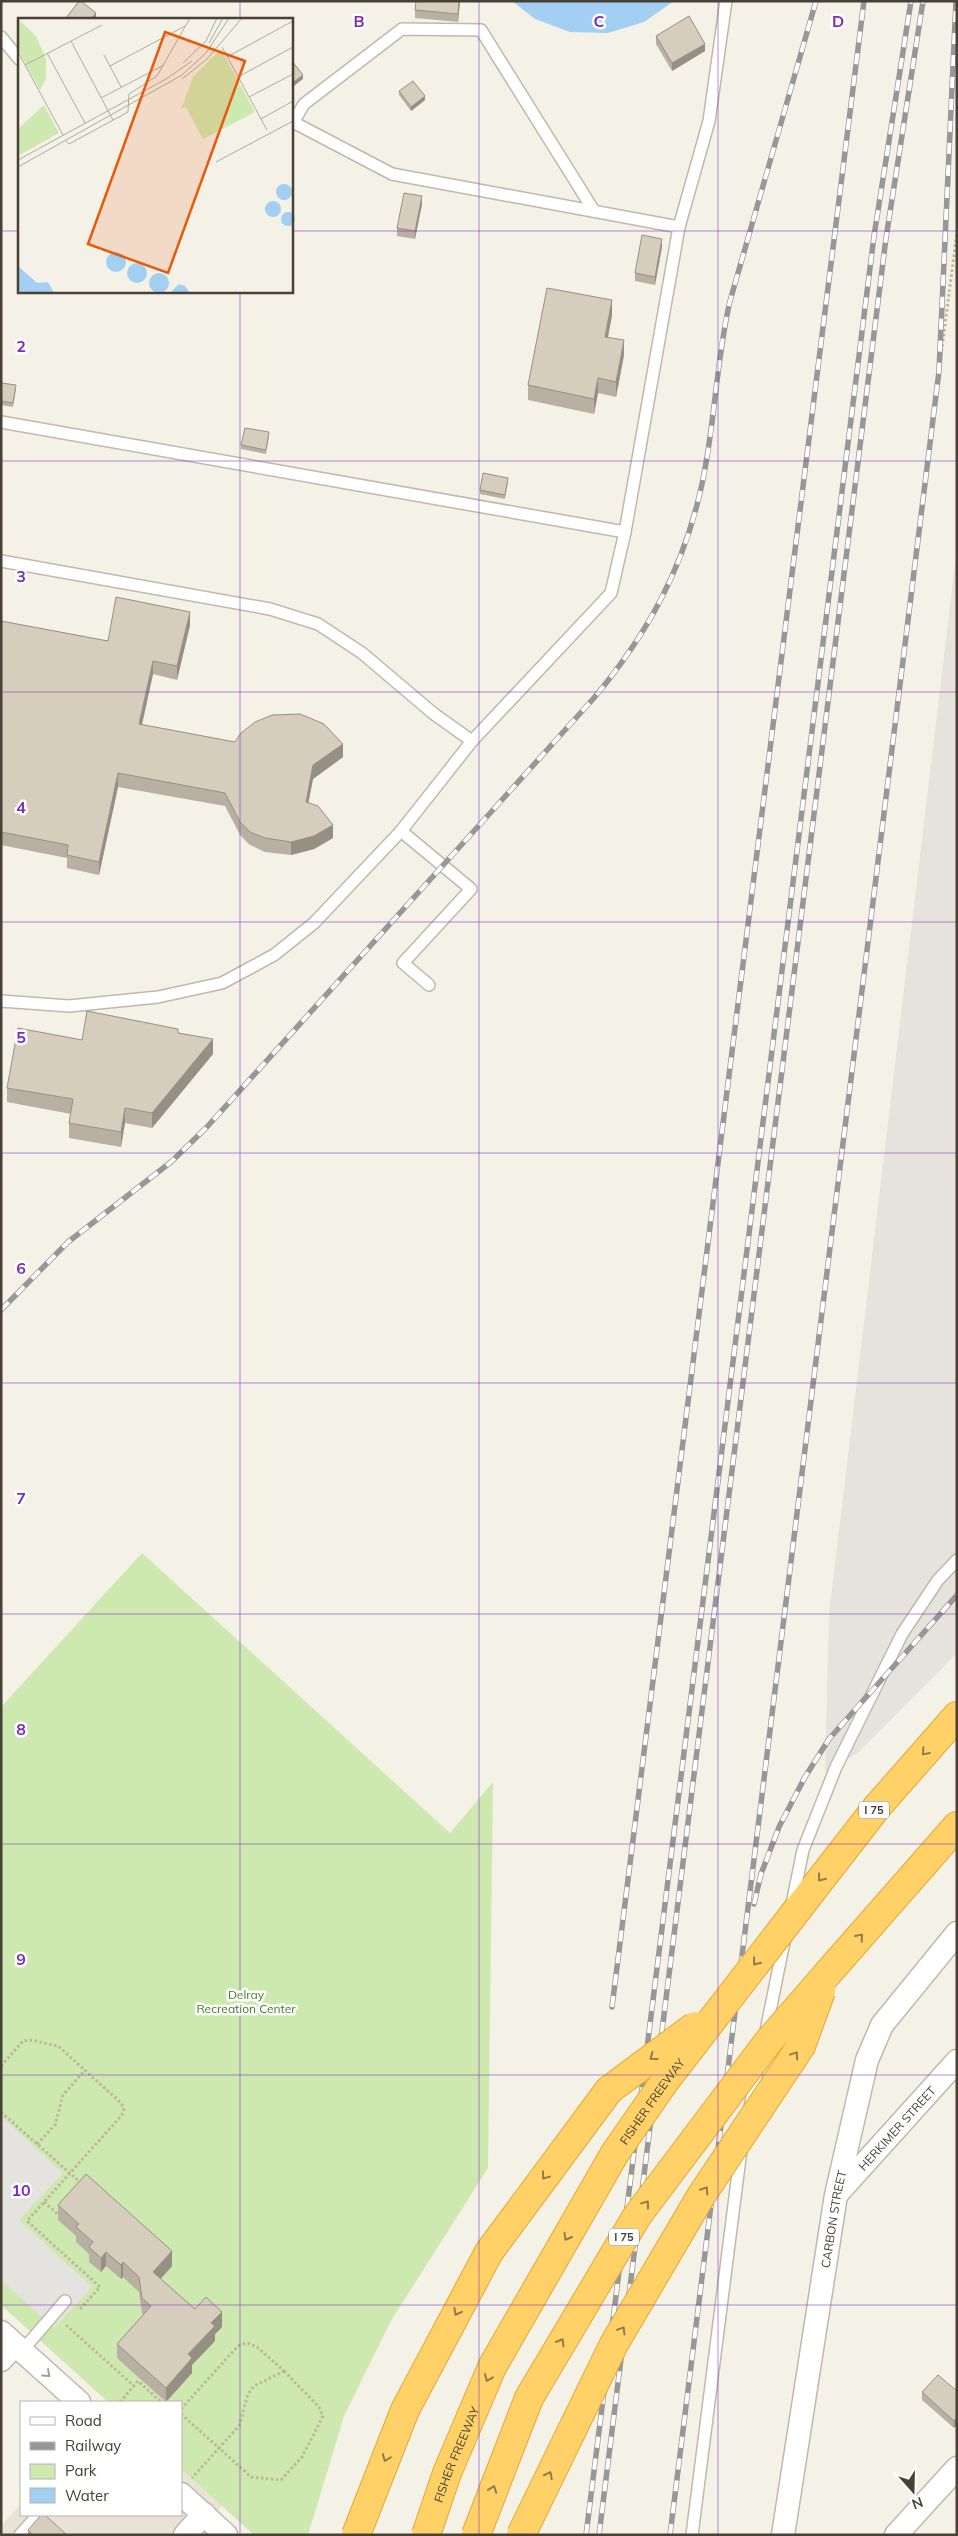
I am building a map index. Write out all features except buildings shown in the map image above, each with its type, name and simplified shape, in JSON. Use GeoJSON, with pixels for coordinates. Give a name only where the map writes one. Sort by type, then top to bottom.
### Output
{"type":"FeatureCollection","features":[{"type":"Feature","properties":{"kind":"highway","name":"FISHER FREEWAY"},"geometry":{"type":"LineString","coordinates":[[426,2535],[447,2473],[492,2367],[615,2153],[720,2007],[877,1807],[957,1716]]}},
{"type":"Feature","properties":{"kind":"highway","name":"I 75"},"geometry":{"type":"LineString","coordinates":[[476,2535],[529,2398],[637,2216],[768,2042],[957,1826]]}},
{"type":"Feature","properties":{"kind":"highway"},"geometry":{"type":"LineString","coordinates":[[521,2535],[614,2344],[701,2196],[800,2046],[828,1974]]}},
{"type":"Feature","properties":{"kind":"highway"},"geometry":{"type":"LineString","coordinates":[[356,2535],[404,2410],[489,2252],[609,2090],[720,2007]]}},
{"type":"Feature","properties":{"kind":"street","name":"CARBON STREET"},"geometry":{"type":"LineString","coordinates":[[784,2535],[836,2195],[872,2044],[882,2024],[895,2006],[957,1933]]}},
{"type":"Feature","properties":{"kind":"street","name":"HERKIMER STREET"},"geometry":{"type":"LineString","coordinates":[[836,2195],[957,2062]]}},
{"type":"Feature","properties":{"kind":"street"},"geometry":{"type":"LineString","coordinates":[[10,2347],[78,2401]]}},
{"type":"Feature","properties":{"kind":"street"},"geometry":{"type":"LineString","coordinates":[[896,2535],[957,2468]]}},
{"type":"Feature","properties":{"kind":"street"},"geometry":{"type":"LineString","coordinates":[[184,2489],[204,2514],[226,2535]]}},
{"type":"Feature","properties":{"kind":"street"},"geometry":{"type":"LineString","coordinates":[[185,2535],[204,2514]]}},
{"type":"Feature","properties":{"kind":"lane"},"geometry":{"type":"LineString","coordinates":[[1,1001],[69,1006],[158,997],[222,983],[274,955],[314,923],[401,831],[472,741],[611,593],[625,532],[679,227],[709,121],[726,1]]}},
{"type":"Feature","properties":{"kind":"lane"},"geometry":{"type":"LineString","coordinates":[[594,211],[481,30],[402,29],[304,104],[293,121],[392,174],[679,227]]}},
{"type":"Feature","properties":{"kind":"lane"},"geometry":{"type":"LineString","coordinates":[[1,37],[18,58]]}},
{"type":"Feature","properties":{"kind":"lane"},"geometry":{"type":"LineString","coordinates":[[1,422],[625,532]]}},
{"type":"Feature","properties":{"kind":"lane"},"geometry":{"type":"LineString","coordinates":[[1,561],[270,609],[318,624],[362,653],[434,714],[472,741]]}},
{"type":"Feature","properties":{"kind":"lane"},"geometry":{"type":"LineString","coordinates":[[401,831],[471,889],[403,963],[429,985]]}},
{"type":"Feature","properties":{"kind":"lane"},"geometry":{"type":"LineString","coordinates":[[692,2535],[738,2166],[803,1850],[836,1767],[902,1634],[938,1580],[957,1560]]}},
{"type":"Feature","properties":{"kind":"lane"},"geometry":{"type":"LineString","coordinates":[[10,2347],[65,2301]]}},
{"type":"Feature","properties":{"kind":"lane"},"geometry":{"type":"LineString","coordinates":[[20,2535],[37,2516]]}},
{"type":"Feature","properties":{"kind":"path"},"geometry":{"type":"LineString","coordinates":[[939,371],[957,232]]}},
{"type":"Feature","properties":{"kind":"path"},"geometry":{"type":"LineString","coordinates":[[1,2066],[23,2041],[31,2040],[58,2046],[124,2108],[122,2115],[27,2221],[100,2287],[77,2312]]}},
{"type":"Feature","properties":{"kind":"path"},"geometry":{"type":"LineString","coordinates":[[38,2144],[55,2125],[62,2095],[85,2070]]}},
{"type":"Feature","properties":{"kind":"path"},"geometry":{"type":"LineString","coordinates":[[1,2112],[86,2189]]}},
{"type":"Feature","properties":{"kind":"path"},"geometry":{"type":"LineString","coordinates":[[44,2202],[61,2216]]}},
{"type":"Feature","properties":{"kind":"path"},"geometry":{"type":"LineString","coordinates":[[71,2319],[66,2325],[134,2386]]}},
{"type":"Feature","properties":{"kind":"path"},"geometry":{"type":"LineString","coordinates":[[182,2408],[238,2346],[247,2343],[257,2347],[284,2371],[319,2407],[323,2416],[318,2429],[297,2464],[280,2480],[252,2477],[182,2415]]}},
{"type":"Feature","properties":{"kind":"path"},"geometry":{"type":"LineString","coordinates":[[184,2489],[239,2426],[248,2394],[254,2386],[284,2371]]}},
{"type":"Feature","properties":{"kind":"path"},"geometry":{"type":"LineString","coordinates":[[121,2401],[138,2381],[160,2401]]}},
{"type":"Feature","properties":{"kind":"shaded area"},"geometry":{"type":"Polygon","coordinates":[[[957,548],[957,1653],[858,1753],[825,1772],[829,1614],[957,548]]]}},
{"type":"Feature","properties":{"kind":"shaded area"},"geometry":{"type":"Polygon","coordinates":[[[1,2116],[63,2173],[19,2220],[92,2287],[54,2328],[1,2280],[1,2116]]]}},
{"type":"Feature","properties":{"kind":"shaded area"},"geometry":{"type":"Polygon","coordinates":[[[182,2470],[222,2506],[199,2535],[1,2535],[1,2526],[20,2505],[20,2516],[182,2516],[182,2470]]]}},
{"type":"Feature","properties":{"kind":"green space","name":"Delray Recreation Center"},"geometry":{"type":"Polygon","coordinates":[[[142,1553],[450,1833],[493,1782],[488,2168],[392,2319],[344,2416],[308,2535],[254,2535],[182,2470],[182,2401],[107,2401],[1,2305],[1,1707],[142,1553]]]}},
{"type":"Feature","properties":{"kind":"water"},"geometry":{"type":"Polygon","coordinates":[[[512,1],[674,1],[644,22],[608,33],[570,32],[535,19],[512,1]]]}},
{"type":"Feature","properties":{"kind":"railway"},"geometry":{"type":"LineString","coordinates":[[1,1310],[68,1242],[171,1162],[206,1128],[593,699],[631,650],[647,624],[674,571],[694,514],[702,484],[710,439],[725,324],[730,301],[816,1]]}},
{"type":"Feature","properties":{"kind":"railway"},"geometry":{"type":"LineString","coordinates":[[612,2007],[864,1]]}},
{"type":"Feature","properties":{"kind":"railway"},"geometry":{"type":"LineString","coordinates":[[586,2535],[874,236],[911,1]]}},
{"type":"Feature","properties":{"kind":"railway"},"geometry":{"type":"LineString","coordinates":[[599,2535],[886,238],[923,1]]}},
{"type":"Feature","properties":{"kind":"railway"},"geometry":{"type":"LineString","coordinates":[[670,2535],[939,371],[956,1]]}},
{"type":"Feature","properties":{"kind":"railway"},"geometry":{"type":"LineString","coordinates":[[754,1904],[761,1874],[779,1827],[805,1777],[829,1739],[957,1595]]}}]}
